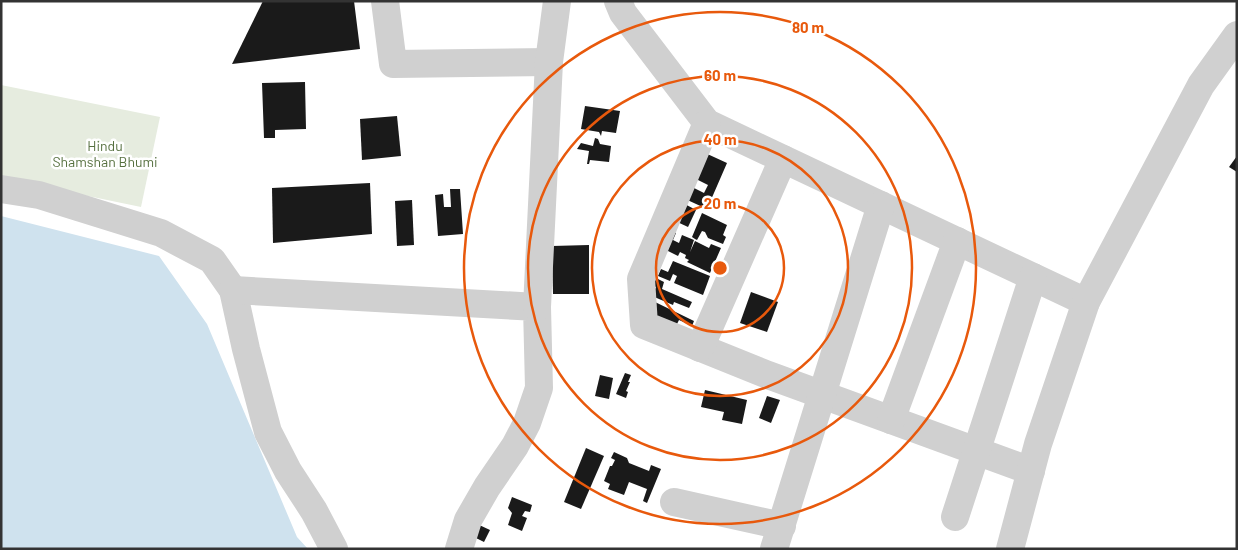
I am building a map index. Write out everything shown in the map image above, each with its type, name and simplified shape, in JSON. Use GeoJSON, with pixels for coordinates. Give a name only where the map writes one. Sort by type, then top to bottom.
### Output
{"type":"FeatureCollection","features":[{"type":"Feature","properties":{"kind":"street"},"geometry":{"type":"LineString","coordinates":[[385,1],[393,64],[549,62]]}},
{"type":"Feature","properties":{"kind":"street"},"geometry":{"type":"LineString","coordinates":[[459,549],[468,520],[527,424],[539,388],[537,307],[549,62],[557,1]]}},
{"type":"Feature","properties":{"kind":"street"},"geometry":{"type":"LineString","coordinates":[[618,1],[623,13],[707,123],[1086,302]]}},
{"type":"Feature","properties":{"kind":"street"},"geometry":{"type":"LineString","coordinates":[[1010,549],[1031,471],[1086,302],[1201,85],[1237,35]]}},
{"type":"Feature","properties":{"kind":"street"},"geometry":{"type":"LineString","coordinates":[[707,123],[641,280],[644,325],[822,395],[1031,471]]}},
{"type":"Feature","properties":{"kind":"street"},"geometry":{"type":"LineString","coordinates":[[700,348],[783,159]]}},
{"type":"Feature","properties":{"kind":"street"},"geometry":{"type":"LineString","coordinates":[[1,189],[39,195],[161,233],[212,260],[232,290],[268,432],[288,471],[314,511],[334,549]]}},
{"type":"Feature","properties":{"kind":"street"},"geometry":{"type":"LineString","coordinates":[[674,502],[778,537],[881,205]]}},
{"type":"Feature","properties":{"kind":"street"},"geometry":{"type":"LineString","coordinates":[[891,420],[957,241]]}},
{"type":"Feature","properties":{"kind":"street"},"geometry":{"type":"LineString","coordinates":[[955,517],[1033,277]]}},
{"type":"Feature","properties":{"kind":"street"},"geometry":{"type":"LineString","coordinates":[[232,290],[537,307]]}},
{"type":"Feature","properties":{"kind":"green space","name":"Hindu Shamshan Bhumi"},"geometry":{"type":"Polygon","coordinates":[[[1,85],[160,117],[141,207],[1,178],[1,85]]]}},
{"type":"Feature","properties":{"kind":"water"},"geometry":{"type":"Polygon","coordinates":[[[1,216],[159,256],[207,324],[297,537],[308,549],[1,549],[1,216]]]}},
{"type":"Feature","properties":{"kind":"building"},"geometry":{"type":"Polygon","coordinates":[[[263,1],[354,1],[360,49],[232,64],[263,1]]]}},
{"type":"Feature","properties":{"kind":"building"},"geometry":{"type":"Polygon","coordinates":[[[305,82],[306,129],[275,130],[275,138],[264,138],[262,83],[305,82]]]}},
{"type":"Feature","properties":{"kind":"building"},"geometry":{"type":"Polygon","coordinates":[[[585,106],[620,111],[616,133],[602,131],[601,136],[599,132],[581,129],[585,106]]]}},
{"type":"Feature","properties":{"kind":"building"},"geometry":{"type":"Polygon","coordinates":[[[397,116],[401,156],[362,160],[360,119],[397,116]]]}},
{"type":"Feature","properties":{"kind":"building"},"geometry":{"type":"Polygon","coordinates":[[[595,138],[598,139],[600,144],[611,146],[609,162],[590,160],[589,164],[587,164],[589,151],[577,149],[581,143],[593,146],[595,138]]]}},
{"type":"Feature","properties":{"kind":"building"},"geometry":{"type":"Polygon","coordinates":[[[703,152],[727,163],[707,209],[683,198],[688,185],[704,193],[708,185],[692,177],[703,152]]]}},
{"type":"Feature","properties":{"kind":"building"},"geometry":{"type":"Polygon","coordinates":[[[1237,156],[1237,172],[1229,167],[1237,156]]]}},
{"type":"Feature","properties":{"kind":"building"},"geometry":{"type":"Polygon","coordinates":[[[370,183],[372,234],[273,243],[272,188],[370,183]]]}},
{"type":"Feature","properties":{"kind":"building"},"geometry":{"type":"Polygon","coordinates":[[[450,189],[460,189],[463,234],[438,236],[435,195],[443,194],[444,207],[451,207],[450,189]]]}},
{"type":"Feature","properties":{"kind":"building"},"geometry":{"type":"Polygon","coordinates":[[[412,200],[414,245],[397,246],[395,201],[412,200]]]}},
{"type":"Feature","properties":{"kind":"building"},"geometry":{"type":"Polygon","coordinates":[[[681,202],[696,210],[688,227],[673,220],[681,202]]]}},
{"type":"Feature","properties":{"kind":"building"},"geometry":{"type":"Polygon","coordinates":[[[702,213],[727,225],[723,235],[726,237],[723,244],[708,238],[705,232],[702,231],[697,240],[692,237],[702,213]]]}},
{"type":"Feature","properties":{"kind":"building"},"geometry":{"type":"Polygon","coordinates":[[[670,231],[676,233],[673,240],[679,243],[682,235],[694,240],[690,252],[695,241],[709,248],[711,244],[721,248],[710,273],[687,262],[689,260],[685,258],[686,255],[680,252],[678,256],[666,250],[670,231]]]}},
{"type":"Feature","properties":{"kind":"building"},"geometry":{"type":"Polygon","coordinates":[[[589,245],[589,294],[553,294],[552,246],[589,245]]]}},
{"type":"Feature","properties":{"kind":"building"},"geometry":{"type":"Polygon","coordinates":[[[673,261],[710,276],[703,295],[674,283],[677,276],[673,274],[670,281],[658,276],[661,269],[668,272],[673,261]]]}},
{"type":"Feature","properties":{"kind":"building"},"geometry":{"type":"Polygon","coordinates":[[[654,277],[664,282],[662,289],[692,302],[689,308],[674,302],[673,305],[652,296],[656,287],[651,285],[654,277]]]}},
{"type":"Feature","properties":{"kind":"building"},"geometry":{"type":"Polygon","coordinates":[[[751,292],[778,302],[767,332],[740,323],[751,292]]]}},
{"type":"Feature","properties":{"kind":"building"},"geometry":{"type":"Polygon","coordinates":[[[653,301],[694,321],[692,326],[679,320],[675,328],[645,319],[653,301]]]}},
{"type":"Feature","properties":{"kind":"building"},"geometry":{"type":"Polygon","coordinates":[[[625,373],[631,375],[626,398],[616,394],[625,373]]]}},
{"type":"Feature","properties":{"kind":"building"},"geometry":{"type":"Polygon","coordinates":[[[600,375],[613,378],[609,399],[595,396],[600,375]]]}},
{"type":"Feature","properties":{"kind":"building"},"geometry":{"type":"Polygon","coordinates":[[[705,390],[747,400],[742,424],[722,420],[724,412],[701,407],[705,390]]]}},
{"type":"Feature","properties":{"kind":"building"},"geometry":{"type":"Polygon","coordinates":[[[767,396],[780,400],[771,423],[759,418],[767,396]]]}},
{"type":"Feature","properties":{"kind":"building"},"geometry":{"type":"Polygon","coordinates":[[[586,448],[604,456],[581,509],[564,502],[586,448]]]}},
{"type":"Feature","properties":{"kind":"building"},"geometry":{"type":"Polygon","coordinates":[[[614,452],[627,458],[629,463],[649,471],[651,465],[661,469],[647,503],[643,501],[647,489],[629,482],[624,495],[608,489],[610,484],[604,481],[610,466],[612,466],[615,460],[611,458],[614,452]]]}},
{"type":"Feature","properties":{"kind":"building"},"geometry":{"type":"Polygon","coordinates":[[[512,497],[532,505],[530,512],[525,511],[522,516],[527,518],[522,531],[508,525],[512,513],[508,508],[512,497]]]}},
{"type":"Feature","properties":{"kind":"building"},"geometry":{"type":"Polygon","coordinates":[[[475,523],[490,530],[484,542],[470,535],[475,523]]]}}]}
